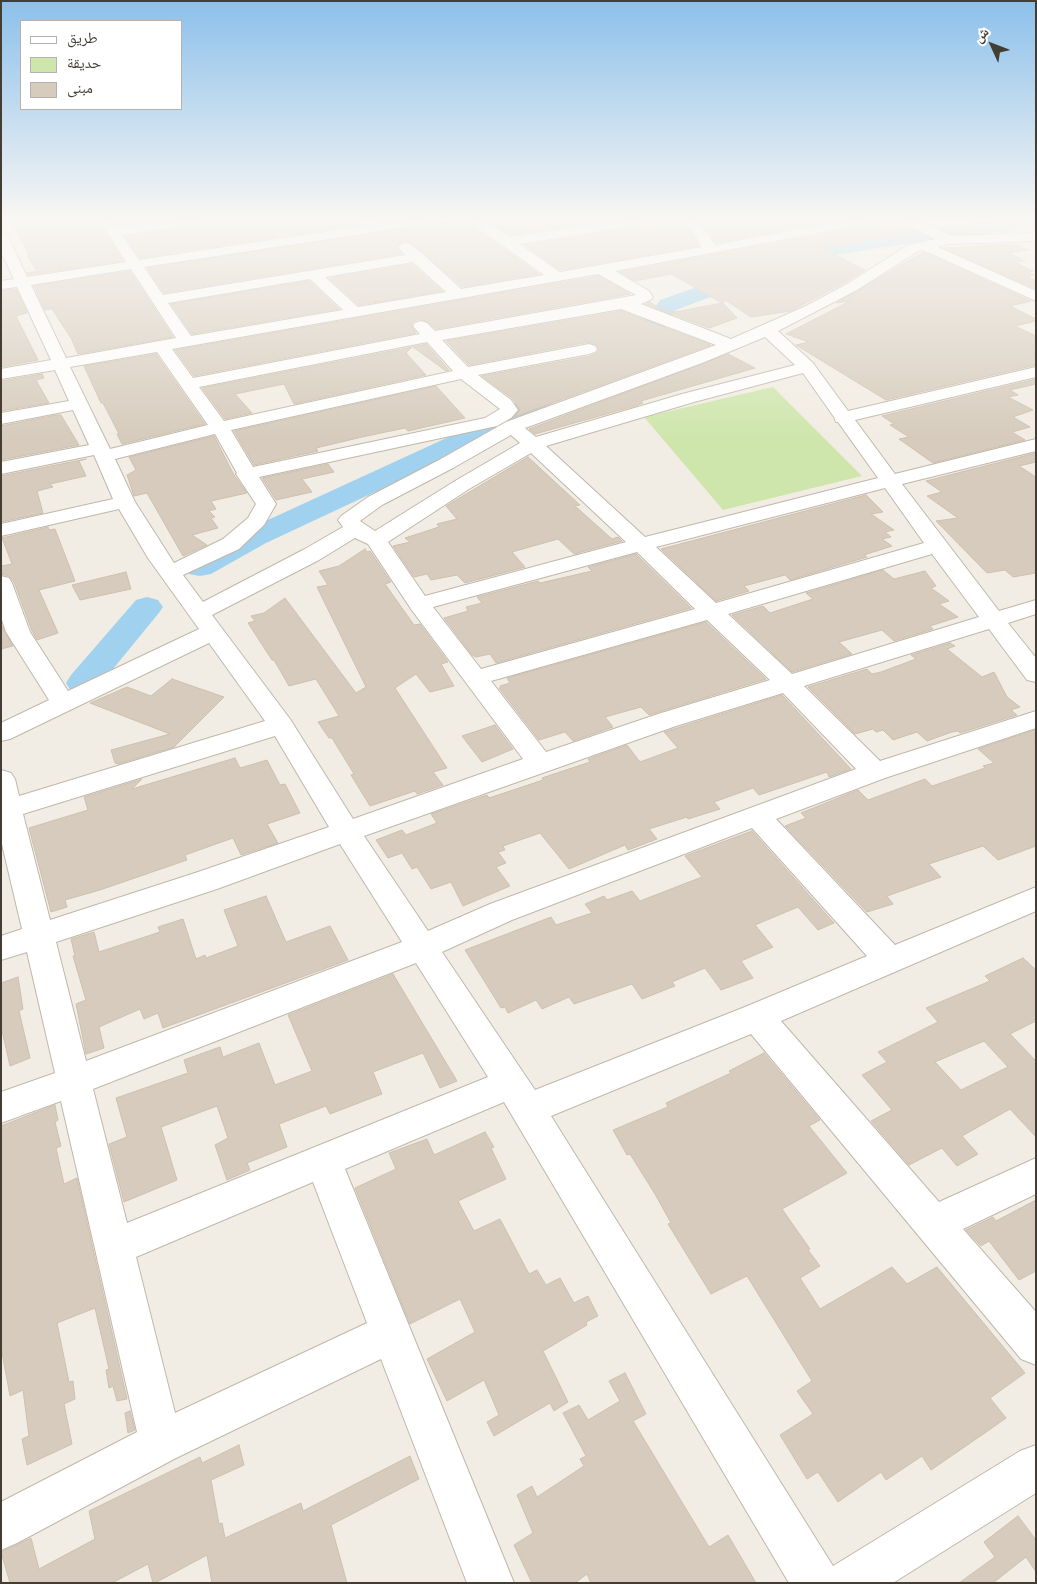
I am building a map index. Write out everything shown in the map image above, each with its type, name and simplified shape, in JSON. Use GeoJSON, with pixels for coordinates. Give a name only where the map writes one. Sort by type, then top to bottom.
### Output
{"type":"FeatureCollection","features":[{"type":"Feature","properties":{"kind":"street"},"geometry":{"type":"LineString","coordinates":[[27,293],[125,502],[170,573],[281,725],[346,831],[520,1096],[816,1583]]}},
{"type":"Feature","properties":{"kind":"street"},"geometry":{"type":"LineString","coordinates":[[153,293],[186,341]]}},
{"type":"Feature","properties":{"kind":"street"},"geometry":{"type":"LineString","coordinates":[[158,300],[200,293]]}},
{"type":"Feature","properties":{"kind":"street"},"geometry":{"type":"LineString","coordinates":[[333,293],[354,312]]}},
{"type":"Feature","properties":{"kind":"street"},"geometry":{"type":"LineString","coordinates":[[1,374],[464,293]]}},
{"type":"Feature","properties":{"kind":"street"},"geometry":{"type":"LineString","coordinates":[[187,384],[433,337],[621,304],[640,300],[645,297],[642,293]]}},
{"type":"Feature","properties":{"kind":"street"},"geometry":{"type":"LineString","coordinates":[[540,763],[419,604],[376,540],[355,529],[348,520],[375,501],[512,426],[731,345],[767,330],[840,293]]}},
{"type":"Feature","properties":{"kind":"street"},"geometry":{"type":"LineString","coordinates":[[246,474],[491,422],[509,410],[505,404],[464,373],[433,337],[398,304]]}},
{"type":"Feature","properties":{"kind":"street"},"geometry":{"type":"LineString","coordinates":[[621,304],[634,307],[731,345]]}},
{"type":"Feature","properties":{"kind":"street"},"geometry":{"type":"LineString","coordinates":[[767,330],[807,367],[842,418],[890,480],[937,546],[1036,675]]}},
{"type":"Feature","properties":{"kind":"street"},"geometry":{"type":"LineString","coordinates":[[161,346],[220,428],[246,474],[266,504],[257,521],[232,544],[170,573]]}},
{"type":"Feature","properties":{"kind":"street"},"geometry":{"type":"LineString","coordinates":[[1,468],[101,452],[220,428],[464,373],[588,349]]}},
{"type":"Feature","properties":{"kind":"street"},"geometry":{"type":"LineString","coordinates":[[376,540],[462,485],[533,444],[688,398],[807,367]]}},
{"type":"Feature","properties":{"kind":"street"},"geometry":{"type":"LineString","coordinates":[[842,418],[1036,372]]}},
{"type":"Feature","properties":{"kind":"street"},"geometry":{"type":"LineString","coordinates":[[1017,376],[1036,387]]}},
{"type":"Feature","properties":{"kind":"street"},"geometry":{"type":"LineString","coordinates":[[1,418],[79,404]]}},
{"type":"Feature","properties":{"kind":"street"},"geometry":{"type":"LineString","coordinates":[[512,426],[788,684],[875,772]]}},
{"type":"Feature","properties":{"kind":"street"},"geometry":{"type":"LineString","coordinates":[[419,604],[890,480],[1036,445]]}},
{"type":"Feature","properties":{"kind":"street"},"geometry":{"type":"LineString","coordinates":[[1,530],[125,502]]}},
{"type":"Feature","properties":{"kind":"street"},"geometry":{"type":"LineString","coordinates":[[1,733],[63,703],[205,622],[355,529]]}},
{"type":"Feature","properties":{"kind":"street"},"geometry":{"type":"LineString","coordinates":[[475,678],[937,546]]}},
{"type":"Feature","properties":{"kind":"street"},"geometry":{"type":"LineString","coordinates":[[3,596],[18,632],[63,703]]}},
{"type":"Feature","properties":{"kind":"street"},"geometry":{"type":"LineString","coordinates":[[1,948],[206,881],[540,763],[668,720],[1036,607]]}},
{"type":"Feature","properties":{"kind":"street"},"geometry":{"type":"LineString","coordinates":[[1,1108],[423,947],[501,912],[875,772],[1036,719]]}},
{"type":"Feature","properties":{"kind":"street"},"geometry":{"type":"LineString","coordinates":[[161,1442],[5,793],[281,725]]}},
{"type":"Feature","properties":{"kind":"street"},"geometry":{"type":"LineString","coordinates":[[758,817],[890,960]]}},
{"type":"Feature","properties":{"kind":"street"},"geometry":{"type":"LineString","coordinates":[[115,1247],[324,1162],[757,1017],[1036,898]]}},
{"type":"Feature","properties":{"kind":"street"},"geometry":{"type":"LineString","coordinates":[[757,1017],[1036,1344]]}},
{"type":"Feature","properties":{"kind":"street"},"geometry":{"type":"LineString","coordinates":[[324,1162],[492,1583]]}},
{"type":"Feature","properties":{"kind":"street"},"geometry":{"type":"LineString","coordinates":[[933,1224],[1036,1175]]}},
{"type":"Feature","properties":{"kind":"street"},"geometry":{"type":"LineString","coordinates":[[1,1527],[161,1442],[391,1333]]}},
{"type":"Feature","properties":{"kind":"street"},"geometry":{"type":"LineString","coordinates":[[850,1583],[1036,1467]]}},
{"type":"Feature","properties":{"kind":"green space"},"geometry":{"type":"Polygon","coordinates":[[[773,387],[862,476],[723,510],[644,417],[773,387]]]}},
{"type":"Feature","properties":{"kind":"building"},"geometry":{"type":"Polygon","coordinates":[[[1,293],[18,293],[27,313],[16,316],[38,360],[1,367],[1,293]]]}},
{"type":"Feature","properties":{"kind":"building"},"geometry":{"type":"Polygon","coordinates":[[[37,293],[144,293],[173,337],[78,354],[71,338],[52,309],[45,310],[37,293]]]}},
{"type":"Feature","properties":{"kind":"building"},"geometry":{"type":"Polygon","coordinates":[[[237,293],[322,293],[339,309],[192,334],[171,304],[237,293]]]}},
{"type":"Feature","properties":{"kind":"building"},"geometry":{"type":"Polygon","coordinates":[[[346,293],[431,293],[359,305],[346,293]]]}},
{"type":"Feature","properties":{"kind":"building"},"geometry":{"type":"Polygon","coordinates":[[[501,293],[630,294],[436,329],[428,322],[420,319],[414,321],[411,325],[416,333],[194,376],[175,350],[501,293]]]}},
{"type":"Feature","properties":{"kind":"building"},"geometry":{"type":"Polygon","coordinates":[[[704,293],[825,293],[791,311],[751,317],[725,300],[723,303],[737,318],[709,328],[646,304],[649,302],[670,313],[722,303],[704,293]]]}},
{"type":"Feature","properties":{"kind":"building"},"geometry":{"type":"Polygon","coordinates":[[[853,293],[1013,293],[1031,301],[1010,306],[1036,319],[1036,321],[1015,326],[1036,336],[1036,365],[886,400],[796,345],[809,342],[786,334],[850,301],[836,303],[853,293]]]}},
{"type":"Feature","properties":{"kind":"building"},"geometry":{"type":"Polygon","coordinates":[[[621,311],[711,345],[514,417],[520,410],[513,399],[482,376],[590,356],[596,354],[599,350],[597,345],[589,342],[469,365],[446,341],[621,311]]]}},
{"type":"Feature","properties":{"kind":"building"},"geometry":{"type":"Polygon","coordinates":[[[426,344],[449,370],[446,371],[413,347],[426,344]]]}},
{"type":"Feature","properties":{"kind":"building"},"geometry":{"type":"Polygon","coordinates":[[[412,347],[406,353],[426,375],[294,404],[284,384],[235,394],[252,413],[225,419],[202,388],[412,347]]]}},
{"type":"Feature","properties":{"kind":"building"},"geometry":{"type":"Polygon","coordinates":[[[156,354],[205,424],[122,444],[117,434],[119,434],[103,403],[101,403],[84,366],[156,354]]]}},
{"type":"Feature","properties":{"kind":"building"},"geometry":{"type":"Polygon","coordinates":[[[728,354],[755,368],[641,401],[643,403],[635,406],[535,434],[529,429],[728,354]]]}},
{"type":"Feature","properties":{"kind":"building"},"geometry":{"type":"Polygon","coordinates":[[[42,374],[44,378],[36,380],[49,403],[1,411],[1,381],[42,374]]]}},
{"type":"Feature","properties":{"kind":"building"},"geometry":{"type":"Polygon","coordinates":[[[1036,379],[1036,384],[1010,390],[1018,395],[1008,397],[1033,410],[1013,417],[1030,427],[1012,432],[1025,440],[933,463],[899,439],[909,437],[890,425],[894,424],[882,416],[1036,379]]]}},
{"type":"Feature","properties":{"kind":"building"},"geometry":{"type":"Polygon","coordinates":[[[436,386],[465,418],[408,431],[405,428],[362,437],[316,448],[318,451],[254,465],[234,431],[436,386]]]}},
{"type":"Feature","properties":{"kind":"building"},"geometry":{"type":"Polygon","coordinates":[[[61,415],[79,445],[1,460],[1,426],[61,415]]]}},
{"type":"Feature","properties":{"kind":"building"},"geometry":{"type":"Polygon","coordinates":[[[214,436],[234,475],[247,493],[211,501],[216,509],[209,511],[215,517],[211,518],[218,528],[192,535],[207,545],[183,556],[147,493],[134,496],[127,475],[136,470],[129,457],[214,436]]]}},
{"type":"Feature","properties":{"kind":"building"},"geometry":{"type":"Polygon","coordinates":[[[1036,453],[1036,462],[1019,466],[1036,477],[1036,573],[1013,577],[1005,570],[987,573],[936,521],[958,518],[927,496],[942,492],[926,481],[1036,453]]]}},
{"type":"Feature","properties":{"kind":"building"},"geometry":{"type":"Polygon","coordinates":[[[528,457],[580,505],[575,506],[612,539],[618,537],[622,541],[574,554],[558,539],[512,552],[525,567],[465,583],[457,575],[431,580],[427,574],[414,577],[393,546],[410,542],[405,538],[439,527],[437,524],[457,519],[446,506],[528,457]]]}},
{"type":"Feature","properties":{"kind":"building"},"geometry":{"type":"Polygon","coordinates":[[[86,459],[79,461],[86,476],[50,484],[53,487],[37,491],[43,513],[1,522],[1,476],[86,459]]]}},
{"type":"Feature","properties":{"kind":"building"},"geometry":{"type":"Polygon","coordinates":[[[328,464],[334,472],[302,479],[312,492],[276,500],[262,478],[328,464]]]}},
{"type":"Feature","properties":{"kind":"building"},"geometry":{"type":"Polygon","coordinates":[[[866,495],[883,512],[871,514],[894,530],[885,532],[891,537],[882,539],[892,546],[864,555],[867,557],[790,580],[785,575],[744,586],[749,591],[716,601],[661,549],[866,495]]]}},
{"type":"Feature","properties":{"kind":"building"},"geometry":{"type":"Polygon","coordinates":[[[48,527],[49,530],[55,529],[75,581],[39,590],[58,633],[37,640],[14,582],[9,576],[1,574],[1,566],[12,564],[2,538],[48,527]]]}},
{"type":"Feature","properties":{"kind":"building"},"geometry":{"type":"Polygon","coordinates":[[[365,549],[367,552],[370,551],[391,582],[385,584],[414,625],[420,624],[448,662],[441,664],[454,686],[430,692],[416,674],[395,688],[447,768],[433,772],[443,785],[417,794],[415,791],[370,806],[351,775],[354,774],[332,738],[329,738],[318,722],[339,716],[316,679],[289,686],[274,660],[272,660],[248,623],[255,621],[251,616],[264,613],[285,598],[356,693],[366,687],[317,587],[328,585],[319,571],[339,566],[365,549]]]}},
{"type":"Feature","properties":{"kind":"building"},"geometry":{"type":"Polygon","coordinates":[[[636,554],[691,608],[496,663],[490,654],[476,657],[472,655],[444,618],[468,611],[466,607],[482,603],[477,597],[538,581],[540,583],[592,571],[588,567],[636,554]]]}},
{"type":"Feature","properties":{"kind":"building"},"geometry":{"type":"Polygon","coordinates":[[[883,570],[894,579],[925,571],[936,586],[931,588],[949,601],[939,604],[958,617],[930,626],[933,629],[894,641],[882,630],[839,642],[852,654],[792,672],[732,615],[763,606],[770,613],[813,599],[806,593],[883,570]]]}},
{"type":"Feature","properties":{"kind":"building"},"geometry":{"type":"Polygon","coordinates":[[[126,572],[131,589],[80,600],[72,585],[126,572]]]}},
{"type":"Feature","properties":{"kind":"building"},"geometry":{"type":"Polygon","coordinates":[[[706,622],[766,679],[649,715],[641,707],[605,717],[613,727],[573,741],[565,732],[539,740],[499,688],[510,683],[507,678],[706,622]]]}},
{"type":"Feature","properties":{"kind":"building"},"geometry":{"type":"Polygon","coordinates":[[[1,624],[13,646],[1,649],[1,624]]]}},
{"type":"Feature","properties":{"kind":"building"},"geometry":{"type":"Polygon","coordinates":[[[950,643],[955,646],[947,649],[982,677],[994,672],[1007,697],[1020,707],[1011,710],[1017,715],[960,733],[958,731],[952,732],[927,741],[917,732],[893,740],[883,730],[876,732],[873,729],[855,734],[808,687],[867,669],[872,674],[881,672],[916,659],[911,655],[950,643]]]}},
{"type":"Feature","properties":{"kind":"building"},"geometry":{"type":"Polygon","coordinates":[[[172,679],[224,697],[174,747],[118,764],[115,763],[111,750],[170,734],[90,703],[127,687],[151,696],[172,679]]]}},
{"type":"Feature","properties":{"kind":"building"},"geometry":{"type":"Polygon","coordinates":[[[782,695],[851,769],[829,777],[827,772],[759,795],[753,788],[714,802],[720,809],[649,829],[657,839],[628,850],[625,845],[569,869],[540,833],[503,846],[505,850],[498,852],[506,863],[496,867],[510,886],[463,906],[451,882],[431,889],[417,867],[412,869],[402,853],[388,858],[376,840],[402,830],[406,835],[437,823],[431,814],[487,795],[489,798],[543,780],[542,778],[590,762],[588,759],[627,745],[640,762],[678,748],[664,732],[782,695]]]}},
{"type":"Feature","properties":{"kind":"building"},"geometry":{"type":"Polygon","coordinates":[[[495,725],[513,749],[482,762],[462,736],[495,725]]]}},
{"type":"Feature","properties":{"kind":"building"},"geometry":{"type":"Polygon","coordinates":[[[1035,730],[1036,846],[998,860],[983,846],[929,864],[941,877],[887,896],[893,904],[867,912],[785,826],[806,818],[801,813],[858,790],[868,800],[925,779],[932,786],[985,768],[983,766],[994,763],[978,749],[1035,730]]]}},
{"type":"Feature","properties":{"kind":"building"},"geometry":{"type":"Polygon","coordinates":[[[235,758],[240,768],[267,760],[280,785],[285,784],[300,813],[267,824],[278,843],[241,855],[233,838],[185,855],[187,860],[65,900],[67,907],[51,912],[29,828],[88,810],[84,797],[142,779],[132,789],[235,758]]]}},
{"type":"Feature","properties":{"kind":"building"},"geometry":{"type":"Polygon","coordinates":[[[752,831],[834,923],[818,930],[798,907],[755,925],[773,947],[741,961],[753,978],[721,990],[705,968],[672,982],[675,986],[642,999],[632,984],[574,1004],[569,997],[542,1009],[536,1000],[508,1013],[505,1007],[501,1008],[465,950],[551,917],[556,925],[592,913],[585,904],[604,896],[607,900],[632,891],[640,901],[702,877],[685,856],[752,831]]]}},
{"type":"Feature","properties":{"kind":"building"},"geometry":{"type":"Polygon","coordinates":[[[266,896],[286,942],[330,926],[348,960],[163,1028],[158,1013],[144,1019],[140,1009],[99,1027],[104,1048],[86,1054],[76,1004],[86,1000],[73,956],[75,956],[71,939],[94,932],[99,952],[160,932],[158,927],[183,919],[196,959],[205,955],[206,958],[238,946],[224,910],[266,896]]]}},
{"type":"Feature","properties":{"kind":"building"},"geometry":{"type":"Polygon","coordinates":[[[1023,958],[1036,970],[1036,1021],[1010,1034],[1036,1061],[1036,1137],[1010,1109],[962,1136],[978,1154],[957,1166],[942,1148],[909,1165],[871,1121],[892,1110],[862,1075],[887,1062],[878,1052],[938,1022],[926,1008],[990,981],[985,976],[1023,958]],[[984,1041],[935,1062],[961,1090],[1008,1067],[984,1041]]]}},
{"type":"Feature","properties":{"kind":"building"},"geometry":{"type":"Polygon","coordinates":[[[393,974],[457,1081],[440,1088],[423,1053],[373,1072],[382,1094],[330,1114],[326,1106],[279,1124],[287,1147],[247,1163],[250,1170],[227,1180],[215,1145],[228,1138],[217,1106],[161,1127],[177,1180],[124,1202],[109,1144],[127,1137],[116,1098],[188,1073],[184,1060],[220,1047],[223,1057],[259,1043],[275,1085],[312,1071],[288,1015],[393,974]]]}},
{"type":"Feature","properties":{"kind":"building"},"geometry":{"type":"Polygon","coordinates":[[[18,977],[23,1009],[19,1011],[30,1058],[10,1066],[1,1026],[1,983],[18,977]]]}},
{"type":"Feature","properties":{"kind":"building"},"geometry":{"type":"Polygon","coordinates":[[[764,1053],[820,1120],[809,1126],[847,1173],[782,1209],[820,1266],[800,1278],[820,1309],[892,1267],[907,1284],[937,1267],[1025,1373],[990,1398],[1006,1418],[992,1428],[931,1470],[922,1456],[886,1480],[881,1472],[838,1502],[818,1472],[807,1479],[780,1435],[813,1414],[797,1391],[812,1381],[747,1276],[711,1294],[668,1224],[671,1223],[655,1194],[630,1154],[627,1155],[613,1130],[668,1107],[666,1103],[731,1073],[729,1071],[764,1053]]]}},
{"type":"Feature","properties":{"kind":"building"},"geometry":{"type":"Polygon","coordinates":[[[55,1105],[58,1120],[55,1122],[61,1146],[56,1148],[64,1184],[77,1178],[127,1399],[117,1401],[113,1386],[109,1388],[106,1370],[109,1369],[95,1308],[57,1323],[69,1382],[73,1381],[75,1399],[64,1404],[72,1444],[27,1465],[22,1439],[29,1436],[23,1390],[10,1396],[1,1347],[1,1126],[55,1105]]]}},
{"type":"Feature","properties":{"kind":"building"},"geometry":{"type":"Polygon","coordinates":[[[485,1132],[494,1147],[491,1148],[506,1179],[458,1201],[474,1231],[500,1219],[529,1274],[537,1270],[546,1285],[560,1278],[574,1303],[588,1296],[598,1316],[586,1322],[587,1325],[543,1351],[568,1402],[554,1411],[550,1403],[494,1436],[487,1422],[499,1415],[484,1380],[447,1401],[427,1359],[475,1332],[460,1299],[410,1324],[355,1188],[396,1169],[389,1153],[427,1139],[434,1155],[485,1132]]]}},
{"type":"Feature","properties":{"kind":"building"},"geometry":{"type":"Polygon","coordinates":[[[1036,1200],[1036,1271],[1019,1280],[989,1241],[981,1246],[966,1230],[993,1217],[996,1221],[1036,1200]]]}},
{"type":"Feature","properties":{"kind":"building"},"geometry":{"type":"Polygon","coordinates":[[[625,1373],[646,1414],[633,1421],[709,1547],[728,1535],[756,1583],[591,1583],[587,1574],[575,1583],[532,1583],[514,1545],[533,1533],[517,1495],[532,1486],[537,1497],[584,1466],[580,1459],[586,1456],[563,1413],[579,1405],[588,1420],[620,1401],[609,1381],[625,1373]]]}},
{"type":"Feature","properties":{"kind":"building"},"geometry":{"type":"Polygon","coordinates":[[[130,1411],[135,1430],[128,1433],[125,1413],[130,1411]]]}},
{"type":"Feature","properties":{"kind":"building"},"geometry":{"type":"Polygon","coordinates":[[[239,1445],[244,1465],[211,1480],[219,1524],[222,1523],[225,1538],[301,1503],[303,1511],[410,1456],[419,1479],[331,1525],[347,1583],[212,1583],[207,1555],[155,1583],[153,1583],[148,1564],[112,1583],[10,1583],[1,1552],[31,1538],[39,1569],[95,1539],[89,1511],[200,1457],[202,1463],[239,1445]]]}},
{"type":"Feature","properties":{"kind":"building"},"geometry":{"type":"Polygon","coordinates":[[[1018,1516],[1036,1540],[1036,1572],[1026,1557],[993,1583],[959,1583],[995,1557],[984,1542],[1018,1516]]]}},
{"type":"Feature","properties":{"kind":"waterway"},"geometry":{"type":"LineString","coordinates":[[200,567],[255,537],[475,435],[554,392],[644,333],[657,321],[668,305],[701,293]]}},
{"type":"Feature","properties":{"kind":"waterway"},"geometry":{"type":"LineString","coordinates":[[83,683],[147,607]]}}]}
